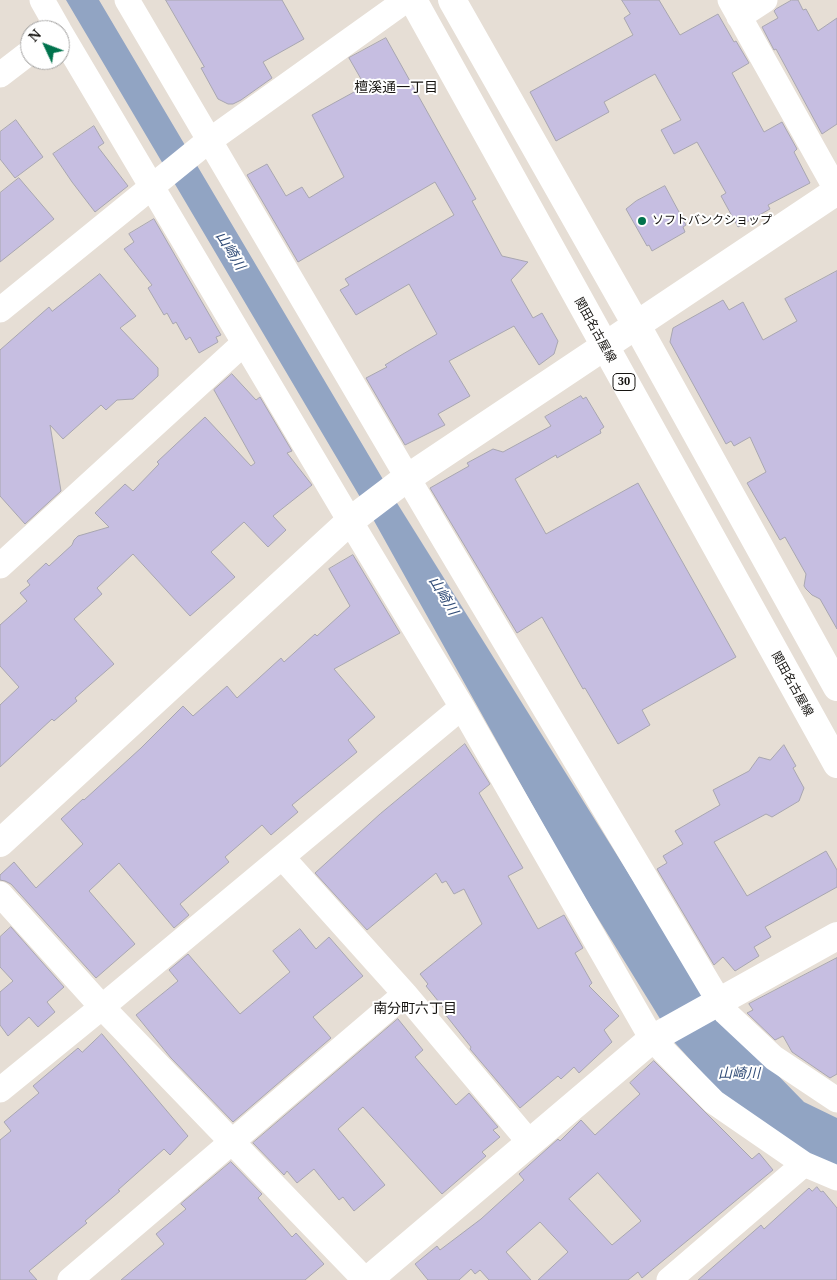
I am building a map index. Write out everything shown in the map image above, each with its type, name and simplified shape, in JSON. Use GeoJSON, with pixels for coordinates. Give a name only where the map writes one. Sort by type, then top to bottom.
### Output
{"type":"FeatureCollection","features":[{"type":"Feature","properties":{"kind":"main road","name":"関田名古屋線"},"geometry":{"type":"LineString","coordinates":[[413,0],[837,764]]}},
{"type":"Feature","properties":{"kind":"main road"},"geometry":{"type":"LineString","coordinates":[[452,0],[835,678]]}},
{"type":"Feature","properties":{"kind":"main road"},"geometry":{"type":"LineString","coordinates":[[0,843],[350,521],[404,480],[837,191]]}},
{"type":"Feature","properties":{"kind":"main road"},"geometry":{"type":"LineString","coordinates":[[367,1280],[658,1035],[837,936]]}},
{"type":"Feature","properties":{"kind":"street"},"geometry":{"type":"LineString","coordinates":[[42,0],[54,20]]}},
{"type":"Feature","properties":{"kind":"street"},"geometry":{"type":"LineString","coordinates":[[127,0],[206,143],[404,480],[717,1002],[726,1013],[774,1058],[837,1100]]}},
{"type":"Feature","properties":{"kind":"street"},"geometry":{"type":"LineString","coordinates":[[0,310],[206,143],[406,0]]}},
{"type":"Feature","properties":{"kind":"street"},"geometry":{"type":"LineString","coordinates":[[765,0],[735,8],[837,191]]}},
{"type":"Feature","properties":{"kind":"street"},"geometry":{"type":"LineString","coordinates":[[70,48],[350,521],[658,1035],[714,1102],[804,1164],[837,1178]]}},
{"type":"Feature","properties":{"kind":"street"},"geometry":{"type":"LineString","coordinates":[[0,75],[20,60]]}},
{"type":"Feature","properties":{"kind":"street"},"geometry":{"type":"LineString","coordinates":[[0,566],[244,343]]}},
{"type":"Feature","properties":{"kind":"street"},"geometry":{"type":"LineString","coordinates":[[0,1090],[462,707]]}},
{"type":"Feature","properties":{"kind":"street"},"geometry":{"type":"LineString","coordinates":[[282,856],[405,994],[530,1142]]}},
{"type":"Feature","properties":{"kind":"street"},"geometry":{"type":"LineString","coordinates":[[0,894],[102,1007],[367,1280]]}},
{"type":"Feature","properties":{"kind":"street"},"geometry":{"type":"LineString","coordinates":[[70,1280],[405,994]]}},
{"type":"Feature","properties":{"kind":"street"},"geometry":{"type":"LineString","coordinates":[[669,1280],[804,1164]]}},
{"type":"Feature","properties":{"kind":"water","name":"山崎川"},"geometry":{"type":"Polygon","coordinates":[[[66,0],[99,0],[397,503],[719,1015],[804,1102],[837,1118],[837,1167],[817,1160],[729,1102],[675,1043],[573,878],[373,519],[66,0]]]}},
{"type":"Feature","properties":{"kind":"building"},"geometry":{"type":"Polygon","coordinates":[[[166,0],[282,0],[304,39],[263,62],[272,78],[241,100],[228,104],[218,99],[201,68],[204,67],[166,0]]]}},
{"type":"Feature","properties":{"kind":"building"},"geometry":{"type":"Polygon","coordinates":[[[622,0],[659,0],[680,35],[718,14],[749,63],[732,73],[764,132],[782,122],[797,149],[794,152],[810,183],[768,205],[770,209],[738,227],[721,196],[726,193],[697,142],[674,154],[661,130],[681,120],[655,74],[604,102],[609,112],[556,141],[530,92],[633,35],[624,18],[630,14],[622,0]]]}},
{"type":"Feature","properties":{"kind":"building"},"geometry":{"type":"Polygon","coordinates":[[[792,0],[798,0],[803,10],[806,9],[818,31],[837,18],[837,124],[822,134],[762,27],[778,18],[774,11],[776,9],[792,0]]]}},
{"type":"Feature","properties":{"kind":"building"},"geometry":{"type":"Polygon","coordinates":[[[386,38],[476,199],[472,201],[502,256],[528,262],[511,280],[533,318],[542,313],[558,341],[554,354],[539,365],[514,326],[449,361],[470,396],[438,414],[445,425],[405,445],[366,378],[387,367],[385,365],[437,334],[409,284],[356,315],[340,290],[349,285],[345,279],[454,215],[435,182],[298,262],[247,175],[267,164],[286,196],[302,187],[309,198],[344,177],[312,115],[365,86],[349,58],[386,38]]]}},
{"type":"Feature","properties":{"kind":"building"},"geometry":{"type":"Polygon","coordinates":[[[16,120],[43,157],[15,178],[0,159],[0,132],[16,120]]]}},
{"type":"Feature","properties":{"kind":"building"},"geometry":{"type":"Polygon","coordinates":[[[94,126],[104,143],[98,147],[128,186],[95,212],[53,154],[94,126]]]}},
{"type":"Feature","properties":{"kind":"building"},"geometry":{"type":"Polygon","coordinates":[[[19,178],[54,219],[0,262],[0,193],[19,178]]]}},
{"type":"Feature","properties":{"kind":"building"},"geometry":{"type":"Polygon","coordinates":[[[665,186],[686,225],[683,227],[685,232],[652,251],[649,245],[647,246],[626,209],[636,201],[665,186]]]}},
{"type":"Feature","properties":{"kind":"building"},"geometry":{"type":"Polygon","coordinates":[[[154,219],[221,335],[216,337],[218,342],[199,353],[190,337],[186,340],[176,322],[173,324],[167,313],[164,315],[148,288],[152,285],[124,249],[134,242],[129,234],[154,219]]]}},
{"type":"Feature","properties":{"kind":"building"},"geometry":{"type":"Polygon","coordinates":[[[837,271],[837,629],[820,599],[812,595],[804,586],[806,574],[785,537],[780,540],[747,483],[766,472],[750,437],[734,446],[731,441],[726,444],[670,342],[673,328],[723,300],[729,310],[743,302],[763,340],[797,321],[785,299],[837,271]]]}},
{"type":"Feature","properties":{"kind":"building"},"geometry":{"type":"Polygon","coordinates":[[[100,274],[136,316],[120,328],[158,368],[158,376],[133,399],[117,400],[106,410],[101,405],[63,439],[50,425],[61,491],[25,524],[0,496],[0,350],[49,307],[52,311],[100,274]]]}},
{"type":"Feature","properties":{"kind":"building"},"geometry":{"type":"Polygon","coordinates":[[[232,374],[256,400],[260,397],[292,451],[287,453],[312,485],[273,516],[286,530],[268,547],[244,522],[211,552],[235,577],[190,616],[133,554],[97,588],[102,594],[74,619],[114,664],[75,698],[77,701],[54,721],[52,719],[0,767],[0,705],[19,687],[0,666],[0,625],[27,601],[20,593],[30,585],[27,581],[46,563],[49,566],[72,545],[78,536],[109,527],[95,513],[125,484],[133,491],[159,464],[157,462],[205,417],[251,466],[255,463],[214,390],[232,374]]]}},
{"type":"Feature","properties":{"kind":"building"},"geometry":{"type":"Polygon","coordinates":[[[581,396],[583,399],[586,397],[604,427],[600,430],[601,433],[557,458],[556,455],[515,479],[546,534],[638,483],[736,657],[642,710],[650,725],[618,744],[585,688],[583,689],[542,617],[517,633],[430,488],[469,466],[467,463],[493,449],[503,452],[551,426],[545,417],[581,396]]]}},
{"type":"Feature","properties":{"kind":"building"},"geometry":{"type":"Polygon","coordinates":[[[353,555],[400,633],[334,669],[375,717],[348,740],[357,752],[292,805],[298,812],[271,835],[262,825],[225,857],[229,862],[180,904],[189,915],[174,928],[119,863],[89,891],[135,944],[96,978],[11,884],[0,880],[0,875],[14,862],[36,888],[83,844],[61,819],[141,748],[183,706],[193,716],[227,686],[237,698],[281,658],[284,662],[315,634],[317,636],[350,606],[329,569],[353,555]]]}},
{"type":"Feature","properties":{"kind":"building"},"geometry":{"type":"Polygon","coordinates":[[[465,744],[490,784],[479,793],[523,868],[508,876],[538,929],[564,915],[583,948],[575,953],[592,983],[589,986],[619,1016],[604,1030],[612,1042],[579,1073],[574,1067],[561,1079],[558,1076],[520,1108],[470,1049],[471,1047],[445,1014],[447,1012],[426,986],[428,984],[420,974],[482,924],[464,889],[454,894],[446,881],[442,883],[436,873],[367,930],[315,873],[380,814],[465,744]]]}},
{"type":"Feature","properties":{"kind":"building"},"geometry":{"type":"Polygon","coordinates":[[[784,745],[796,766],[793,768],[804,788],[799,801],[772,817],[766,814],[714,842],[747,896],[826,851],[837,870],[837,887],[765,927],[771,937],[754,947],[759,956],[735,971],[723,957],[714,965],[657,869],[667,863],[663,856],[683,844],[675,831],[720,805],[713,790],[749,771],[759,757],[770,760],[784,745]]]}},
{"type":"Feature","properties":{"kind":"building"},"geometry":{"type":"Polygon","coordinates":[[[11,927],[64,987],[47,1002],[55,1012],[38,1027],[29,1017],[8,1036],[0,1025],[0,992],[13,981],[0,967],[0,937],[11,927]]]}},
{"type":"Feature","properties":{"kind":"building"},"geometry":{"type":"Polygon","coordinates":[[[300,929],[316,949],[329,937],[363,976],[313,1017],[331,1038],[233,1122],[171,1058],[136,1015],[178,981],[169,970],[188,954],[240,1014],[290,972],[273,951],[300,929]]]}},
{"type":"Feature","properties":{"kind":"building"},"geometry":{"type":"Polygon","coordinates":[[[837,958],[837,1074],[830,1078],[792,1052],[783,1036],[775,1040],[747,1013],[753,1010],[749,1004],[837,958]]]}},
{"type":"Feature","properties":{"kind":"building"},"geometry":{"type":"Polygon","coordinates":[[[398,1019],[423,1050],[415,1057],[456,1105],[469,1093],[498,1127],[493,1130],[500,1137],[482,1152],[486,1156],[442,1194],[363,1107],[338,1129],[385,1185],[354,1211],[343,1197],[339,1200],[314,1169],[297,1183],[287,1171],[284,1175],[253,1143],[398,1019]]]}},
{"type":"Feature","properties":{"kind":"building"},"geometry":{"type":"Polygon","coordinates":[[[102,1034],[188,1136],[170,1155],[164,1149],[85,1221],[87,1223],[29,1271],[37,1280],[0,1280],[0,1140],[11,1131],[4,1122],[39,1093],[33,1086],[78,1048],[82,1052],[102,1034]]]}},
{"type":"Feature","properties":{"kind":"building"},"geometry":{"type":"Polygon","coordinates":[[[654,1061],[752,1159],[759,1153],[773,1170],[642,1278],[638,1272],[628,1280],[538,1280],[568,1252],[540,1222],[506,1252],[531,1280],[489,1280],[480,1270],[475,1274],[471,1269],[459,1280],[428,1280],[415,1264],[437,1246],[440,1250],[481,1219],[524,1180],[519,1174],[558,1139],[560,1141],[581,1120],[595,1135],[640,1094],[630,1083],[654,1061]],[[598,1173],[569,1199],[612,1245],[641,1221],[598,1173]]]}},
{"type":"Feature","properties":{"kind":"building"},"geometry":{"type":"Polygon","coordinates":[[[231,1162],[262,1194],[258,1198],[292,1237],[296,1233],[324,1264],[305,1280],[121,1280],[164,1244],[156,1234],[186,1209],[181,1204],[231,1162]]]}},
{"type":"Feature","properties":{"kind":"building"},"geometry":{"type":"Polygon","coordinates":[[[817,1187],[821,1192],[823,1191],[837,1208],[837,1280],[698,1280],[761,1225],[764,1229],[809,1188],[812,1191],[817,1187]]]}},
{"type":"Feature","properties":{"kind":"place","name":"ソフトバンクショップ"},"geometry":{"type":"Point","coordinates":[642,221]}},
{"type":"Feature","properties":{"kind":"district","name":"檀溪通一丁目"},"geometry":{"type":"Point","coordinates":[396,88]}},
{"type":"Feature","properties":{"kind":"district","name":"南分町六丁目"},"geometry":{"type":"Point","coordinates":[415,1009]}}]}
